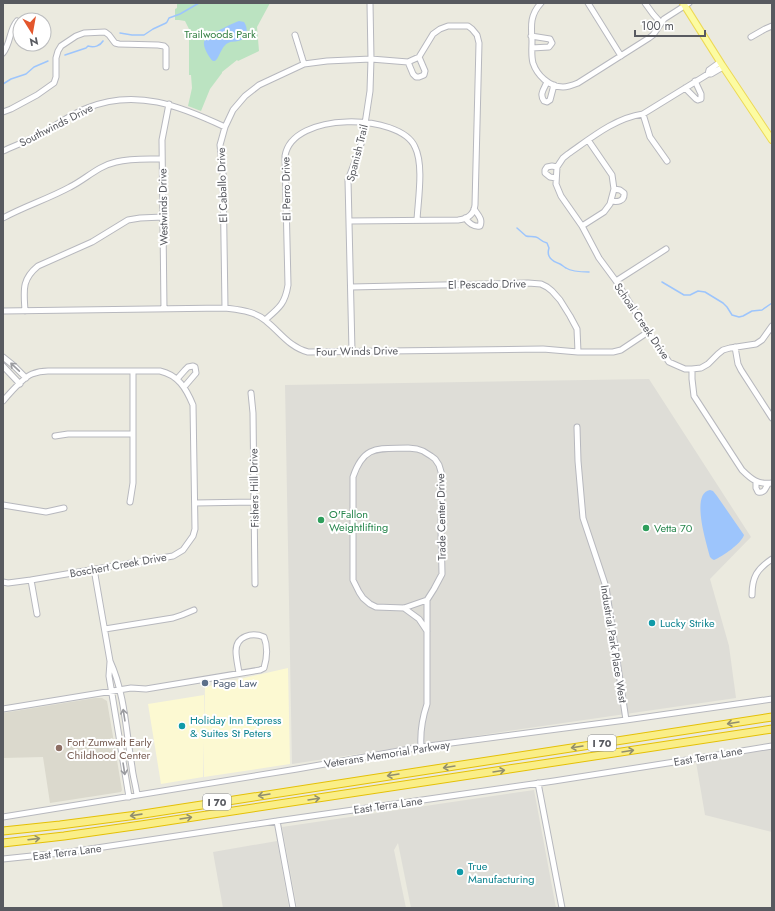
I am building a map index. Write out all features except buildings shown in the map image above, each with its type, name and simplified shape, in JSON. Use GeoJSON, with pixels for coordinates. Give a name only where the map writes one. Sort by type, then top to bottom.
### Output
{"type":"FeatureCollection","features":[{"type":"Feature","properties":{"kind":"highway","name":"I 70"},"geometry":{"type":"LineString","coordinates":[[3,831],[129,816],[772,717]]}},
{"type":"Feature","properties":{"kind":"highway","name":"I 70"},"geometry":{"type":"LineString","coordinates":[[3,843],[141,825],[772,729]]}},
{"type":"Feature","properties":{"kind":"main road"},"geometry":{"type":"LineString","coordinates":[[685,4],[772,140]]}},
{"type":"Feature","properties":{"kind":"street","name":"Spanish Trail"},"geometry":{"type":"LineString","coordinates":[[352,351],[348,180],[359,151],[370,91],[370,3]]}},
{"type":"Feature","properties":{"kind":"street"},"geometry":{"type":"LineString","coordinates":[[541,3],[531,21],[532,61],[539,75],[547,82],[562,87],[578,83],[653,35],[664,19],[685,4]]}},
{"type":"Feature","properties":{"kind":"street"},"geometry":{"type":"LineString","coordinates":[[588,3],[621,56]]}},
{"type":"Feature","properties":{"kind":"street"},"geometry":{"type":"LineString","coordinates":[[645,3],[661,23]]}},
{"type":"Feature","properties":{"kind":"street"},"geometry":{"type":"LineString","coordinates":[[349,221],[458,220],[466,218],[474,209],[479,43],[477,36],[468,26],[448,26],[440,28],[433,34],[419,57],[411,61],[413,74],[419,77],[424,75],[425,71],[419,57]]}},
{"type":"Feature","properties":{"kind":"street"},"geometry":{"type":"LineString","coordinates":[[750,37],[772,26]]}},
{"type":"Feature","properties":{"kind":"street"},"geometry":{"type":"LineString","coordinates":[[3,53],[7,48],[12,31]]}},
{"type":"Feature","properties":{"kind":"street"},"geometry":{"type":"LineString","coordinates":[[3,112],[37,95],[54,83],[56,77],[56,58],[58,51],[61,46],[76,36],[84,33],[105,32],[115,43],[119,44],[164,46],[166,48],[166,67]]}},
{"type":"Feature","properties":{"kind":"street"},"geometry":{"type":"LineString","coordinates":[[295,36],[304,64]]}},
{"type":"Feature","properties":{"kind":"street"},"geometry":{"type":"LineString","coordinates":[[531,36],[550,39],[552,43],[549,47],[532,48]]}},
{"type":"Feature","properties":{"kind":"street","name":"El Caballo Drive"},"geometry":{"type":"LineString","coordinates":[[225,308],[223,173],[220,145],[225,127],[233,110],[245,96],[259,85],[304,64],[327,61],[411,61]]}},
{"type":"Feature","properties":{"kind":"street","name":"Schoal Creek Drive"},"geometry":{"type":"LineString","coordinates":[[692,369],[682,368],[669,362],[648,332],[599,258],[582,226],[561,196],[556,184],[557,167],[563,158],[588,140],[619,121],[634,115],[643,114],[708,74],[712,74],[722,64]]}},
{"type":"Feature","properties":{"kind":"street"},"geometry":{"type":"LineString","coordinates":[[547,82],[542,93],[544,101],[547,102],[550,100],[554,85]]}},
{"type":"Feature","properties":{"kind":"street"},"geometry":{"type":"LineString","coordinates":[[685,88],[698,100],[701,99],[701,94],[695,82]]}},
{"type":"Feature","properties":{"kind":"street","name":"Southwinds Drive"},"geometry":{"type":"LineString","coordinates":[[3,151],[41,134],[86,108],[99,103],[126,99],[150,100],[169,104],[225,127]]}},
{"type":"Feature","properties":{"kind":"street","name":"Westwinds Drive"},"geometry":{"type":"LineString","coordinates":[[164,309],[162,140],[169,104]]}},
{"type":"Feature","properties":{"kind":"street"},"geometry":{"type":"LineString","coordinates":[[643,114],[650,136],[666,161]]}},
{"type":"Feature","properties":{"kind":"street","name":"El Perro Drive"},"geometry":{"type":"LineString","coordinates":[[265,320],[281,306],[287,293],[285,152],[293,138],[316,126],[335,122],[351,121],[365,122],[389,128],[400,133],[415,145],[418,153],[420,171],[417,220]]}},
{"type":"Feature","properties":{"kind":"street"},"geometry":{"type":"LineString","coordinates":[[582,226],[604,212],[611,201],[614,189],[612,175],[588,140]]}},
{"type":"Feature","properties":{"kind":"street"},"geometry":{"type":"LineString","coordinates":[[3,218],[71,187],[98,169],[107,165],[129,160],[162,159]]}},
{"type":"Feature","properties":{"kind":"street","name":"Schoal Creek Drive"},"geometry":{"type":"LineString","coordinates":[[556,178],[545,173],[545,170],[547,167],[557,167]]}},
{"type":"Feature","properties":{"kind":"street"},"geometry":{"type":"LineString","coordinates":[[611,201],[621,201],[624,196],[624,193],[620,190],[614,189]]}},
{"type":"Feature","properties":{"kind":"street"},"geometry":{"type":"LineString","coordinates":[[466,218],[471,225],[476,227],[480,226],[480,217],[474,209]]}},
{"type":"Feature","properties":{"kind":"street"},"geometry":{"type":"LineString","coordinates":[[25,311],[25,285],[32,271],[38,266],[92,242],[114,230],[128,220],[163,217]]}},
{"type":"Feature","properties":{"kind":"street"},"geometry":{"type":"LineString","coordinates":[[616,282],[666,249]]}},
{"type":"Feature","properties":{"kind":"street","name":"El Pescado Drive"},"geometry":{"type":"LineString","coordinates":[[351,287],[521,283],[541,284],[552,291],[570,316],[576,329],[578,352]]}},
{"type":"Feature","properties":{"kind":"street","name":"Four Winds Drive"},"geometry":{"type":"LineString","coordinates":[[3,311],[225,308],[244,310],[265,320],[290,344],[308,352],[543,349],[578,352],[613,352],[621,350],[648,332]]}},
{"type":"Feature","properties":{"kind":"street"},"geometry":{"type":"LineString","coordinates":[[770,484],[756,482],[748,477],[742,470],[694,396],[692,369],[701,368],[708,364],[723,350],[735,346],[756,344],[762,340],[772,328]]}},
{"type":"Feature","properties":{"kind":"street"},"geometry":{"type":"LineString","coordinates":[[735,346],[738,364],[741,370],[772,418]]}},
{"type":"Feature","properties":{"kind":"street"},"geometry":{"type":"LineString","coordinates":[[3,357],[13,364],[26,378]]}},
{"type":"Feature","properties":{"kind":"street"},"geometry":{"type":"LineString","coordinates":[[3,366],[20,384]]}},
{"type":"Feature","properties":{"kind":"street"},"geometry":{"type":"LineString","coordinates":[[176,379],[188,367],[195,366],[196,373],[184,387]]}},
{"type":"Feature","properties":{"kind":"street"},"geometry":{"type":"LineString","coordinates":[[130,502],[134,483],[133,371]]}},
{"type":"Feature","properties":{"kind":"street","name":"Boschert Creek Drive"},"geometry":{"type":"LineString","coordinates":[[3,401],[26,378],[32,374],[40,372],[160,371],[171,375],[184,387],[193,405],[195,503],[195,529],[193,536],[184,550],[173,556],[31,580],[8,583],[3,582]]}},
{"type":"Feature","properties":{"kind":"street","name":"Fishers Hill Drive"},"geometry":{"type":"LineString","coordinates":[[252,393],[256,584]]}},
{"type":"Feature","properties":{"kind":"street","name":"Industrial Park Place West"},"geometry":{"type":"LineString","coordinates":[[577,427],[578,461],[584,518],[606,587],[626,720]]}},
{"type":"Feature","properties":{"kind":"street"},"geometry":{"type":"LineString","coordinates":[[55,436],[68,434],[133,434]]}},
{"type":"Feature","properties":{"kind":"street","name":"Trade Center Drive"},"geometry":{"type":"LineString","coordinates":[[421,747],[420,734],[427,704],[427,600],[442,574],[442,475],[439,465],[435,459],[423,451],[408,448],[371,451],[359,461],[353,476],[354,580],[358,592],[370,604],[376,607],[404,608],[427,600]]}},
{"type":"Feature","properties":{"kind":"street"},"geometry":{"type":"LineString","coordinates":[[756,482],[756,488],[758,492],[761,493],[770,484]]}},
{"type":"Feature","properties":{"kind":"street"},"geometry":{"type":"LineString","coordinates":[[195,503],[254,502]]}},
{"type":"Feature","properties":{"kind":"street"},"geometry":{"type":"LineString","coordinates":[[3,505],[46,512],[64,508]]}},
{"type":"Feature","properties":{"kind":"street"},"geometry":{"type":"LineString","coordinates":[[752,595],[754,577],[761,567],[772,559]]}},
{"type":"Feature","properties":{"kind":"street"},"geometry":{"type":"LineString","coordinates":[[94,569],[110,661],[109,676],[111,692],[129,796]]}},
{"type":"Feature","properties":{"kind":"street"},"geometry":{"type":"LineString","coordinates":[[31,580],[37,614]]}},
{"type":"Feature","properties":{"kind":"street"},"geometry":{"type":"LineString","coordinates":[[404,608],[419,619],[426,630]]}},
{"type":"Feature","properties":{"kind":"street"},"geometry":{"type":"LineString","coordinates":[[105,630],[173,618],[194,610]]}},
{"type":"Feature","properties":{"kind":"street"},"geometry":{"type":"LineString","coordinates":[[3,709],[131,688],[146,689],[239,673],[264,668],[266,661],[266,644],[264,637],[252,635],[246,636],[240,640],[237,645],[236,652],[239,673]]}},
{"type":"Feature","properties":{"kind":"street"},"geometry":{"type":"LineString","coordinates":[[110,661],[120,690],[137,795]]}},
{"type":"Feature","properties":{"kind":"street"},"geometry":{"type":"LineString","coordinates":[[99,694],[113,701]]}},
{"type":"Feature","properties":{"kind":"street","name":"Veterans Memorial Parkway"},"geometry":{"type":"LineString","coordinates":[[3,817],[297,769],[421,747],[772,699]]}},
{"type":"Feature","properties":{"kind":"street","name":"East Terra Lane"},"geometry":{"type":"LineString","coordinates":[[3,859],[70,852],[538,783],[772,746]]}},
{"type":"Feature","properties":{"kind":"street"},"geometry":{"type":"LineString","coordinates":[[538,783],[562,908]]}},
{"type":"Feature","properties":{"kind":"street"},"geometry":{"type":"LineString","coordinates":[[277,821],[293,908]]}},
{"type":"Feature","properties":{"kind":"shaded area"},"geometry":{"type":"Polygon","coordinates":[[[649,379],[751,537],[710,579],[729,646],[736,698],[292,764],[285,385],[649,379]]]}},
{"type":"Feature","properties":{"kind":"shaded area"},"geometry":{"type":"Polygon","coordinates":[[[288,668],[290,764],[204,777],[204,741],[203,777],[161,784],[148,704],[204,695],[204,739],[205,687],[288,668]]]}},
{"type":"Feature","properties":{"kind":"shaded area","name":"Fort Zumwalt Early Childhood Center"},"geometry":{"type":"Polygon","coordinates":[[[102,698],[107,701],[122,790],[121,792],[50,803],[43,757],[3,758],[3,713],[102,698]]]}},
{"type":"Feature","properties":{"kind":"shaded area"},"geometry":{"type":"Polygon","coordinates":[[[772,749],[772,832],[705,815],[696,762],[772,749]]]}},
{"type":"Feature","properties":{"kind":"shaded area"},"geometry":{"type":"Polygon","coordinates":[[[534,790],[556,908],[411,908],[398,843],[394,850],[406,908],[297,908],[282,827],[534,790]]]}},
{"type":"Feature","properties":{"kind":"shaded area"},"geometry":{"type":"Polygon","coordinates":[[[277,841],[289,908],[223,908],[213,852],[277,841]]]}},
{"type":"Feature","properties":{"kind":"green space","name":"Trailwoods Park"},"geometry":{"type":"Polygon","coordinates":[[[166,3],[270,3],[257,27],[259,51],[238,61],[237,60],[222,72],[210,89],[201,111],[188,106],[192,88],[191,75],[189,75],[189,29],[185,21],[175,20],[175,9],[177,8],[177,4],[166,3]]]}},
{"type":"Feature","properties":{"kind":"water"},"geometry":{"type":"Polygon","coordinates":[[[239,21],[244,22],[246,25],[247,31],[245,36],[241,40],[226,44],[217,59],[213,61],[205,49],[204,42],[209,36],[239,21]]]}},
{"type":"Feature","properties":{"kind":"water"},"geometry":{"type":"Polygon","coordinates":[[[710,490],[717,496],[744,535],[736,546],[714,560],[710,557],[701,520],[700,509],[701,500],[704,493],[710,490]]]}},
{"type":"Feature","properties":{"kind":"waterway"},"geometry":{"type":"LineString","coordinates":[[120,33],[144,35],[166,23],[169,18],[180,14],[199,3]]}},
{"type":"Feature","properties":{"kind":"waterway"},"geometry":{"type":"LineString","coordinates":[[65,55],[88,46],[97,46],[103,41]]}},
{"type":"Feature","properties":{"kind":"waterway"},"geometry":{"type":"LineString","coordinates":[[3,84],[11,79],[26,74],[34,67],[48,61]]}},
{"type":"Feature","properties":{"kind":"waterway"},"geometry":{"type":"LineString","coordinates":[[517,228],[526,236],[536,237],[547,243],[549,248],[548,254],[554,262],[571,270],[589,272]]}},
{"type":"Feature","properties":{"kind":"waterway"},"geometry":{"type":"LineString","coordinates":[[662,282],[684,295],[690,295],[698,291],[705,292],[723,303],[732,315],[739,317],[752,311],[762,310],[772,303]]}},
{"type":"Feature","properties":{"kind":"place","name":"O'Fallon Weightlifting"},"geometry":{"type":"Point","coordinates":[321,520]}},
{"type":"Feature","properties":{"kind":"place","name":"Vetta 70"},"geometry":{"type":"Point","coordinates":[646,528]}},
{"type":"Feature","properties":{"kind":"place","name":"Lucky Strike"},"geometry":{"type":"Point","coordinates":[652,623]}},
{"type":"Feature","properties":{"kind":"place","name":"Page Law"},"geometry":{"type":"Point","coordinates":[205,683]}},
{"type":"Feature","properties":{"kind":"place","name":"Holiday Inn Express & Suites St Peters"},"geometry":{"type":"Point","coordinates":[182,726]}},
{"type":"Feature","properties":{"kind":"place","name":"Fort Zumwalt Early Childhood Center"},"geometry":{"type":"Point","coordinates":[59,748]}},
{"type":"Feature","properties":{"kind":"place","name":"True Manufacturing"},"geometry":{"type":"Point","coordinates":[460,872]}}]}
